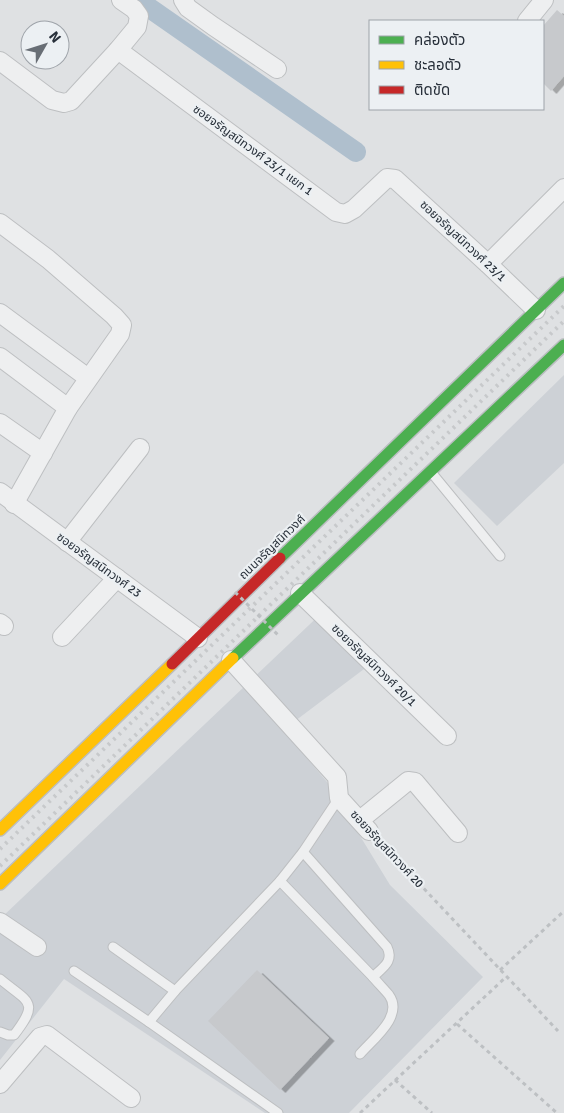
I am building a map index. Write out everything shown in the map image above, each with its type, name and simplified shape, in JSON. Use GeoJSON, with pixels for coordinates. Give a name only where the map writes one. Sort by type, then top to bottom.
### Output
{"type":"FeatureCollection","features":[{"type":"Feature","properties":{"kind":"main road","name":"ถนนจรัญสนิทวงศ์"},"geometry":{"type":"LineString","coordinates":[[0,830],[198,643],[564,283]]}},
{"type":"Feature","properties":{"kind":"main road"},"geometry":{"type":"LineString","coordinates":[[0,884],[224,663],[564,345]]}},
{"type":"Feature","properties":{"kind":"street"},"geometry":{"type":"LineString","coordinates":[[0,61],[52,100],[64,103],[71,101],[118,50],[137,26],[139,16],[134,9],[121,0]]}},
{"type":"Feature","properties":{"kind":"street"},"geometry":{"type":"LineString","coordinates":[[183,0],[188,8],[207,22],[278,69]]}},
{"type":"Feature","properties":{"kind":"street"},"geometry":{"type":"LineString","coordinates":[[528,20],[544,0]]}},
{"type":"Feature","properties":{"kind":"street","name":"ซอยจรัญสนิทวงศ์ 23/1 แยก 1"},"geometry":{"type":"LineString","coordinates":[[118,50],[336,212],[345,214],[354,209],[387,178]]}},
{"type":"Feature","properties":{"kind":"street","name":"ซอยจรัญสนิทวงศ์ 23/1"},"geometry":{"type":"LineString","coordinates":[[387,178],[395,179],[536,310]]}},
{"type":"Feature","properties":{"kind":"street"},"geometry":{"type":"LineString","coordinates":[[488,264],[564,188]]}},
{"type":"Feature","properties":{"kind":"street"},"geometry":{"type":"LineString","coordinates":[[0,223],[48,260],[122,325],[120,334],[68,408],[14,504]]}},
{"type":"Feature","properties":{"kind":"street"},"geometry":{"type":"LineString","coordinates":[[0,312],[88,378]]}},
{"type":"Feature","properties":{"kind":"street"},"geometry":{"type":"LineString","coordinates":[[0,357],[68,408]]}},
{"type":"Feature","properties":{"kind":"street"},"geometry":{"type":"LineString","coordinates":[[0,423],[43,453]]}},
{"type":"Feature","properties":{"kind":"street"},"geometry":{"type":"LineString","coordinates":[[67,542],[140,448]]}},
{"type":"Feature","properties":{"kind":"street","name":"ซอยจรัญสนิทวงศ์ 23"},"geometry":{"type":"LineString","coordinates":[[0,492],[117,578],[198,643]]}},
{"type":"Feature","properties":{"kind":"street"},"geometry":{"type":"LineString","coordinates":[[62,637],[117,578]]}},
{"type":"Feature","properties":{"kind":"street","name":"ซอยจรัญสนิทวงศ์ 20/1"},"geometry":{"type":"LineString","coordinates":[[300,592],[447,736]]}},
{"type":"Feature","properties":{"kind":"street"},"geometry":{"type":"LineString","coordinates":[[224,663],[337,778],[339,798]]}},
{"type":"Feature","properties":{"kind":"street"},"geometry":{"type":"LineString","coordinates":[[365,826],[408,781],[415,782],[458,833]]}},
{"type":"Feature","properties":{"kind":"street","name":"ซอยจรัญสนิทวงศ์ 20"},"geometry":{"type":"LineString","coordinates":[[339,798],[365,826]]}},
{"type":"Feature","properties":{"kind":"street"},"geometry":{"type":"LineString","coordinates":[[0,922],[37,947]]}},
{"type":"Feature","properties":{"kind":"street"},"geometry":{"type":"LineString","coordinates":[[0,1084],[40,1037],[47,1035],[131,1098]]}},
{"type":"Feature","properties":{"kind":"lane"},"geometry":{"type":"LineString","coordinates":[[430,470],[500,556]]}},
{"type":"Feature","properties":{"kind":"lane"},"geometry":{"type":"LineString","coordinates":[[149,1022],[175,991],[280,881],[304,852],[339,798]]}},
{"type":"Feature","properties":{"kind":"lane"},"geometry":{"type":"LineString","coordinates":[[304,852],[387,947],[390,954],[388,962],[373,977]]}},
{"type":"Feature","properties":{"kind":"lane"},"geometry":{"type":"LineString","coordinates":[[280,881],[390,997],[394,1009],[389,1021],[360,1054]]}},
{"type":"Feature","properties":{"kind":"lane"},"geometry":{"type":"LineString","coordinates":[[113,946],[175,991]]}},
{"type":"Feature","properties":{"kind":"lane"},"geometry":{"type":"LineString","coordinates":[[74,972],[149,1022],[278,1113]]}},
{"type":"Feature","properties":{"kind":"lane"},"geometry":{"type":"LineString","coordinates":[[0,979],[28,1002],[30,1010],[14,1035],[0,1032]]}},
{"type":"Feature","properties":{"kind":"path"},"geometry":{"type":"LineString","coordinates":[[235,592],[278,635]]}},
{"type":"Feature","properties":{"kind":"path","name":"ซอยจรัญสนิทวงศ์ 20"},"geometry":{"type":"LineString","coordinates":[[365,826],[558,1032]]}},
{"type":"Feature","properties":{"kind":"path"},"geometry":{"type":"LineString","coordinates":[[500,970],[564,911]]}},
{"type":"Feature","properties":{"kind":"path"},"geometry":{"type":"LineString","coordinates":[[360,1113],[506,977]]}},
{"type":"Feature","properties":{"kind":"path"},"geometry":{"type":"LineString","coordinates":[[457,1024],[557,1113]]}},
{"type":"Feature","properties":{"kind":"path"},"geometry":{"type":"LineString","coordinates":[[395,1080],[432,1113]]}},
{"type":"Feature","properties":{"kind":"shaded area"},"geometry":{"type":"Polygon","coordinates":[[[564,375],[564,463],[497,526],[454,483],[564,375]]]}},
{"type":"Feature","properties":{"kind":"shaded area"},"geometry":{"type":"Polygon","coordinates":[[[329,606],[376,660],[283,730],[327,782],[390,885],[483,977],[349,1113],[265,1113],[64,979],[0,1060],[0,919],[329,606]]]}},
{"type":"Feature","properties":{"kind":"building"},"geometry":{"type":"Polygon","coordinates":[[[557,10],[564,16],[564,76],[551,91],[544,84],[544,25],[557,10]]]}},
{"type":"Feature","properties":{"kind":"building"},"geometry":{"type":"Polygon","coordinates":[[[257,970],[329,1038],[280,1090],[208,1021],[257,970]]]}},
{"type":"Feature","properties":{"kind":"waterway"},"geometry":{"type":"LineString","coordinates":[[138,0],[356,152]]}},
{"type":"Feature","properties":{"kind":"railway"},"geometry":{"type":"LineString","coordinates":[[0,849],[564,306]]}},
{"type":"Feature","properties":{"kind":"railway"},"geometry":{"type":"LineString","coordinates":[[0,866],[564,321]]}},
{"type":"Feature","properties":{"kind":"traffic: fast"},"geometry":{"type":"LineString","coordinates":[[280,558],[564,283]]}},
{"type":"Feature","properties":{"kind":"traffic: fast"},"geometry":{"type":"LineString","coordinates":[[233,658],[564,345]]}},
{"type":"Feature","properties":{"kind":"traffic: slow"},"geometry":{"type":"LineString","coordinates":[[0,884],[233,658]]}},
{"type":"Feature","properties":{"kind":"traffic: slow"},"geometry":{"type":"LineString","coordinates":[[0,830],[172,664]]}},
{"type":"Feature","properties":{"kind":"traffic: jam"},"geometry":{"type":"LineString","coordinates":[[172,664],[280,558]]}}]}
